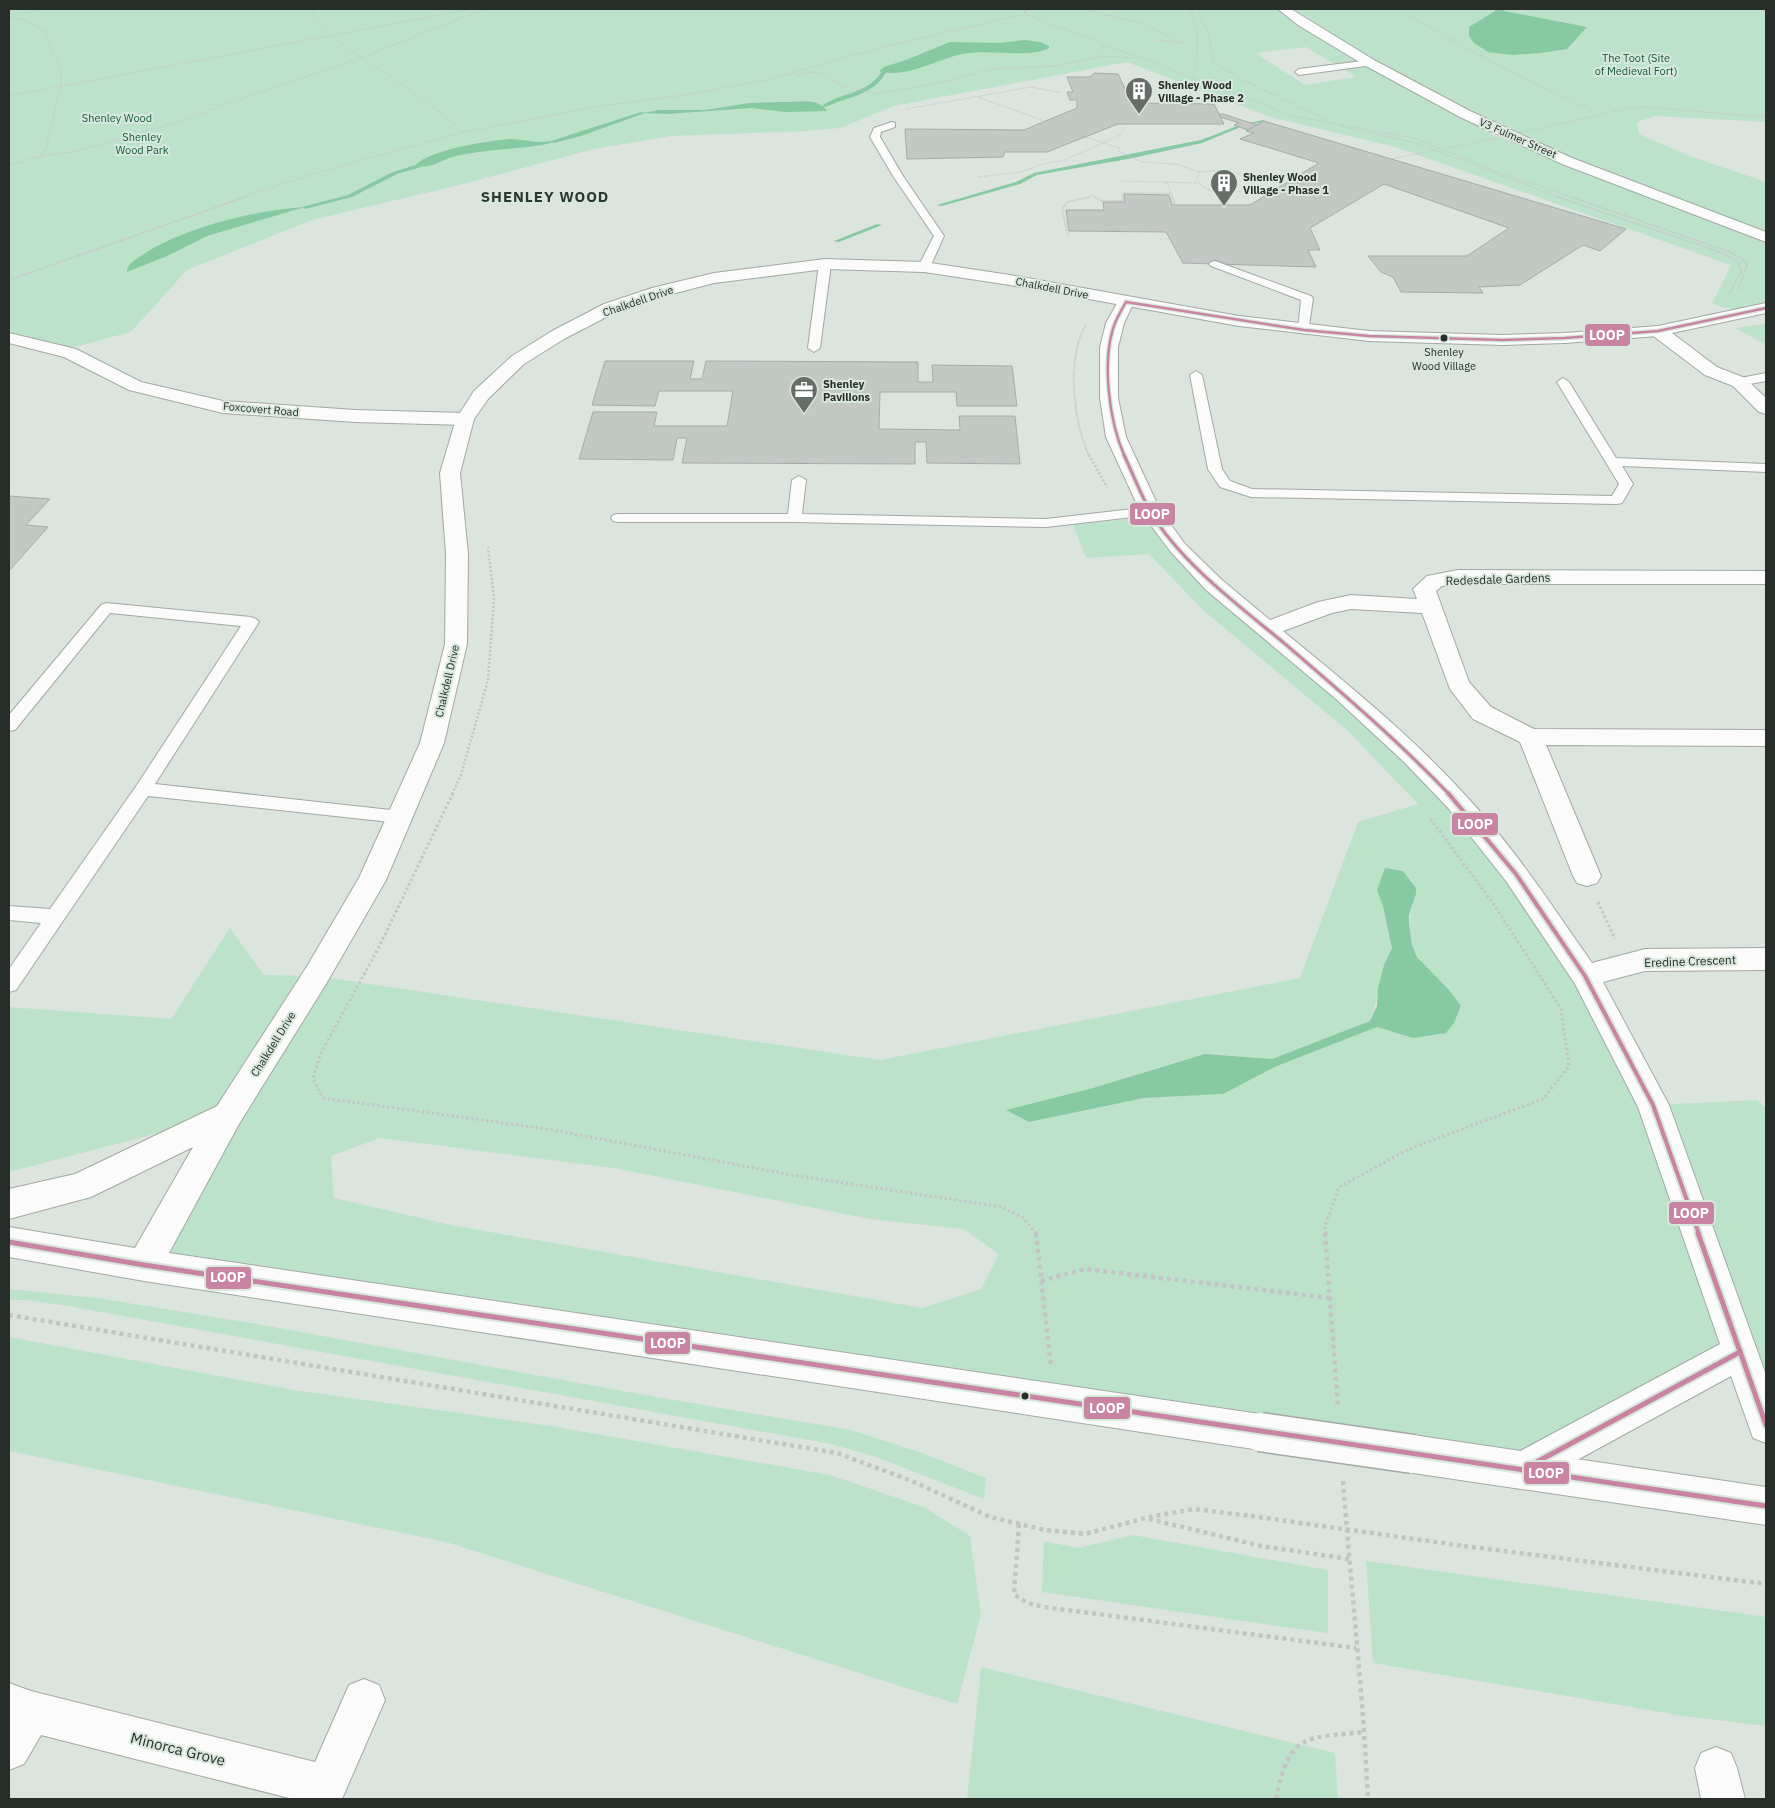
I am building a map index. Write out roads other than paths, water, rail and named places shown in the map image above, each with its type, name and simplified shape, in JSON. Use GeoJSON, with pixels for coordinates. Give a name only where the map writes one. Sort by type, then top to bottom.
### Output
{"type":"FeatureCollection","features":[{"type":"Feature","properties":{"kind":"street","name":"V3 Fulmer Street"},"geometry":{"type":"LineString","coordinates":[[1284,9],[1370,63],[1465,114],[1567,161],[1766,237]]}},
{"type":"Feature","properties":{"kind":"street","name":"Chalkdell Drive"},"geometry":{"type":"LineString","coordinates":[[144,1265],[228,1115],[316,976],[372,880],[432,743],[456,644],[457,554],[450,473],[465,418],[481,395],[518,360],[558,335],[610,308],[658,292],[714,278],[826,264],[924,267],[1304,330],[1370,336],[1503,340],[1565,338],[1658,331],[1757,310]]}},
{"type":"Feature","properties":{"kind":"street"},"geometry":{"type":"LineString","coordinates":[[1126,302],[1115,323],[1109,348],[1109,398],[1116,436],[1150,511],[1178,548],[1214,585],[1406,750],[1458,803],[1516,874],[1585,976],[1654,1105],[1766,1425]]}},
{"type":"Feature","properties":{"kind":"street"},"geometry":{"type":"LineString","coordinates":[[1658,331],[1711,371],[1739,382],[1766,408]]}},
{"type":"Feature","properties":{"kind":"street","name":"Foxcovert Road"},"geometry":{"type":"LineString","coordinates":[[9,338],[70,353],[135,386],[223,407],[356,416],[465,418]]}},
{"type":"Feature","properties":{"kind":"street","name":"Redesdale Gardens"},"geometry":{"type":"LineString","coordinates":[[1766,577],[1458,578],[1435,581],[1424,589],[1458,684],[1482,713],[1530,737],[1766,738]]}},
{"type":"Feature","properties":{"kind":"street"},"geometry":{"type":"LineString","coordinates":[[1267,629],[1326,607],[1351,602],[1430,607]]}},
{"type":"Feature","properties":{"kind":"street"},"geometry":{"type":"LineString","coordinates":[[1530,737],[1586,876]]}},
{"type":"Feature","properties":{"kind":"street","name":"Eredine Crescent"},"geometry":{"type":"LineString","coordinates":[[1585,976],[1645,960],[1766,959]]}},
{"type":"Feature","properties":{"kind":"street"},"geometry":{"type":"LineString","coordinates":[[9,1204],[80,1187],[228,1115]]}},
{"type":"Feature","properties":{"kind":"street"},"geometry":{"type":"LineString","coordinates":[[15,1246],[1766,1506]]}},
{"type":"Feature","properties":{"kind":"street"},"geometry":{"type":"LineString","coordinates":[[1522,1470],[1740,1352]]}},
{"type":"Feature","properties":{"kind":"street","name":"Minorca Grove"},"geometry":{"type":"LineString","coordinates":[[9,1749],[20,1708],[323,1793],[364,1700]]}},
{"type":"Feature","properties":{"kind":"lane"},"geometry":{"type":"LineString","coordinates":[[1299,72],[1370,63]]}},
{"type":"Feature","properties":{"kind":"lane"},"geometry":{"type":"LineString","coordinates":[[892,125],[877,130],[875,137],[898,176],[939,236],[924,267]]}},
{"type":"Feature","properties":{"kind":"lane"},"geometry":{"type":"LineString","coordinates":[[814,348],[826,264]]}},
{"type":"Feature","properties":{"kind":"lane"},"geometry":{"type":"LineString","coordinates":[[1215,264],[1307,298],[1304,330]]}},
{"type":"Feature","properties":{"kind":"lane"},"geometry":{"type":"LineString","coordinates":[[1196,375],[1215,469],[1225,484],[1252,493],[1617,500],[1626,484],[1563,382]]}},
{"type":"Feature","properties":{"kind":"lane"},"geometry":{"type":"LineString","coordinates":[[1739,382],[1766,377]]}},
{"type":"Feature","properties":{"kind":"lane"},"geometry":{"type":"LineString","coordinates":[[1612,462],[1766,468]]}},
{"type":"Feature","properties":{"kind":"lane"},"geometry":{"type":"LineString","coordinates":[[794,518],[799,480]]}},
{"type":"Feature","properties":{"kind":"lane"},"geometry":{"type":"LineString","coordinates":[[618,518],[794,518],[1046,523],[1150,511]]}},
{"type":"Feature","properties":{"kind":"lane"},"geometry":{"type":"LineString","coordinates":[[9,726],[106,608],[251,622],[144,789],[9,984]]}},
{"type":"Feature","properties":{"kind":"lane"},"geometry":{"type":"LineString","coordinates":[[144,789],[400,817]]}},
{"type":"Feature","properties":{"kind":"lane"},"geometry":{"type":"LineString","coordinates":[[9,913],[55,917]]}},
{"type":"Feature","properties":{"kind":"waterway"},"geometry":{"type":"LineString","coordinates":[[824,106],[867,89],[881,79],[884,72]]}},
{"type":"Feature","properties":{"kind":"waterway"},"geometry":{"type":"LineString","coordinates":[[554,141],[579,135],[643,113]]}},
{"type":"Feature","properties":{"kind":"waterway"},"geometry":{"type":"LineString","coordinates":[[1250,123],[1264,121]]}},
{"type":"Feature","properties":{"kind":"waterway"},"geometry":{"type":"LineString","coordinates":[[1130,156],[1202,141],[1239,127]]}},
{"type":"Feature","properties":{"kind":"waterway"},"geometry":{"type":"LineString","coordinates":[[940,205],[1018,183],[1036,174],[1128,157]]}},
{"type":"Feature","properties":{"kind":"waterway"},"geometry":{"type":"LineString","coordinates":[[305,207],[350,196],[395,173],[419,166]]}},
{"type":"Feature","properties":{"kind":"waterway"},"geometry":{"type":"LineString","coordinates":[[837,241],[879,225]]}},
{"type":"Feature","properties":{"kind":"place","name":"Shenley Wood Village - Phase 2"},"geometry":{"type":"Point","coordinates":[1139,115]}},
{"type":"Feature","properties":{"kind":"place","name":"Shenley Wood Village - Phase 1"},"geometry":{"type":"Point","coordinates":[1224,207]}},
{"type":"Feature","properties":{"kind":"place","name":"Shenley Wood Village"},"geometry":{"type":"Point","coordinates":[1444,338]}},
{"type":"Feature","properties":{"kind":"place","name":"Shenley Pavilions"},"geometry":{"type":"Point","coordinates":[804,414]}},
{"type":"Feature","properties":{"kind":"district","name":"SHENLEY WOOD"},"geometry":{"type":"Point","coordinates":[545,196]}},
{"type":"Feature","properties":{"kind":"park label","name":"The Toot (Site of Medieval Fort)"},"geometry":{"type":"Point","coordinates":[1636,64]}},
{"type":"Feature","properties":{"kind":"park label","name":"Shenley Wood"},"geometry":{"type":"Point","coordinates":[117,118]}},
{"type":"Feature","properties":{"kind":"park label","name":"Shenley Wood Park"},"geometry":{"type":"Point","coordinates":[142,143]}}]}
